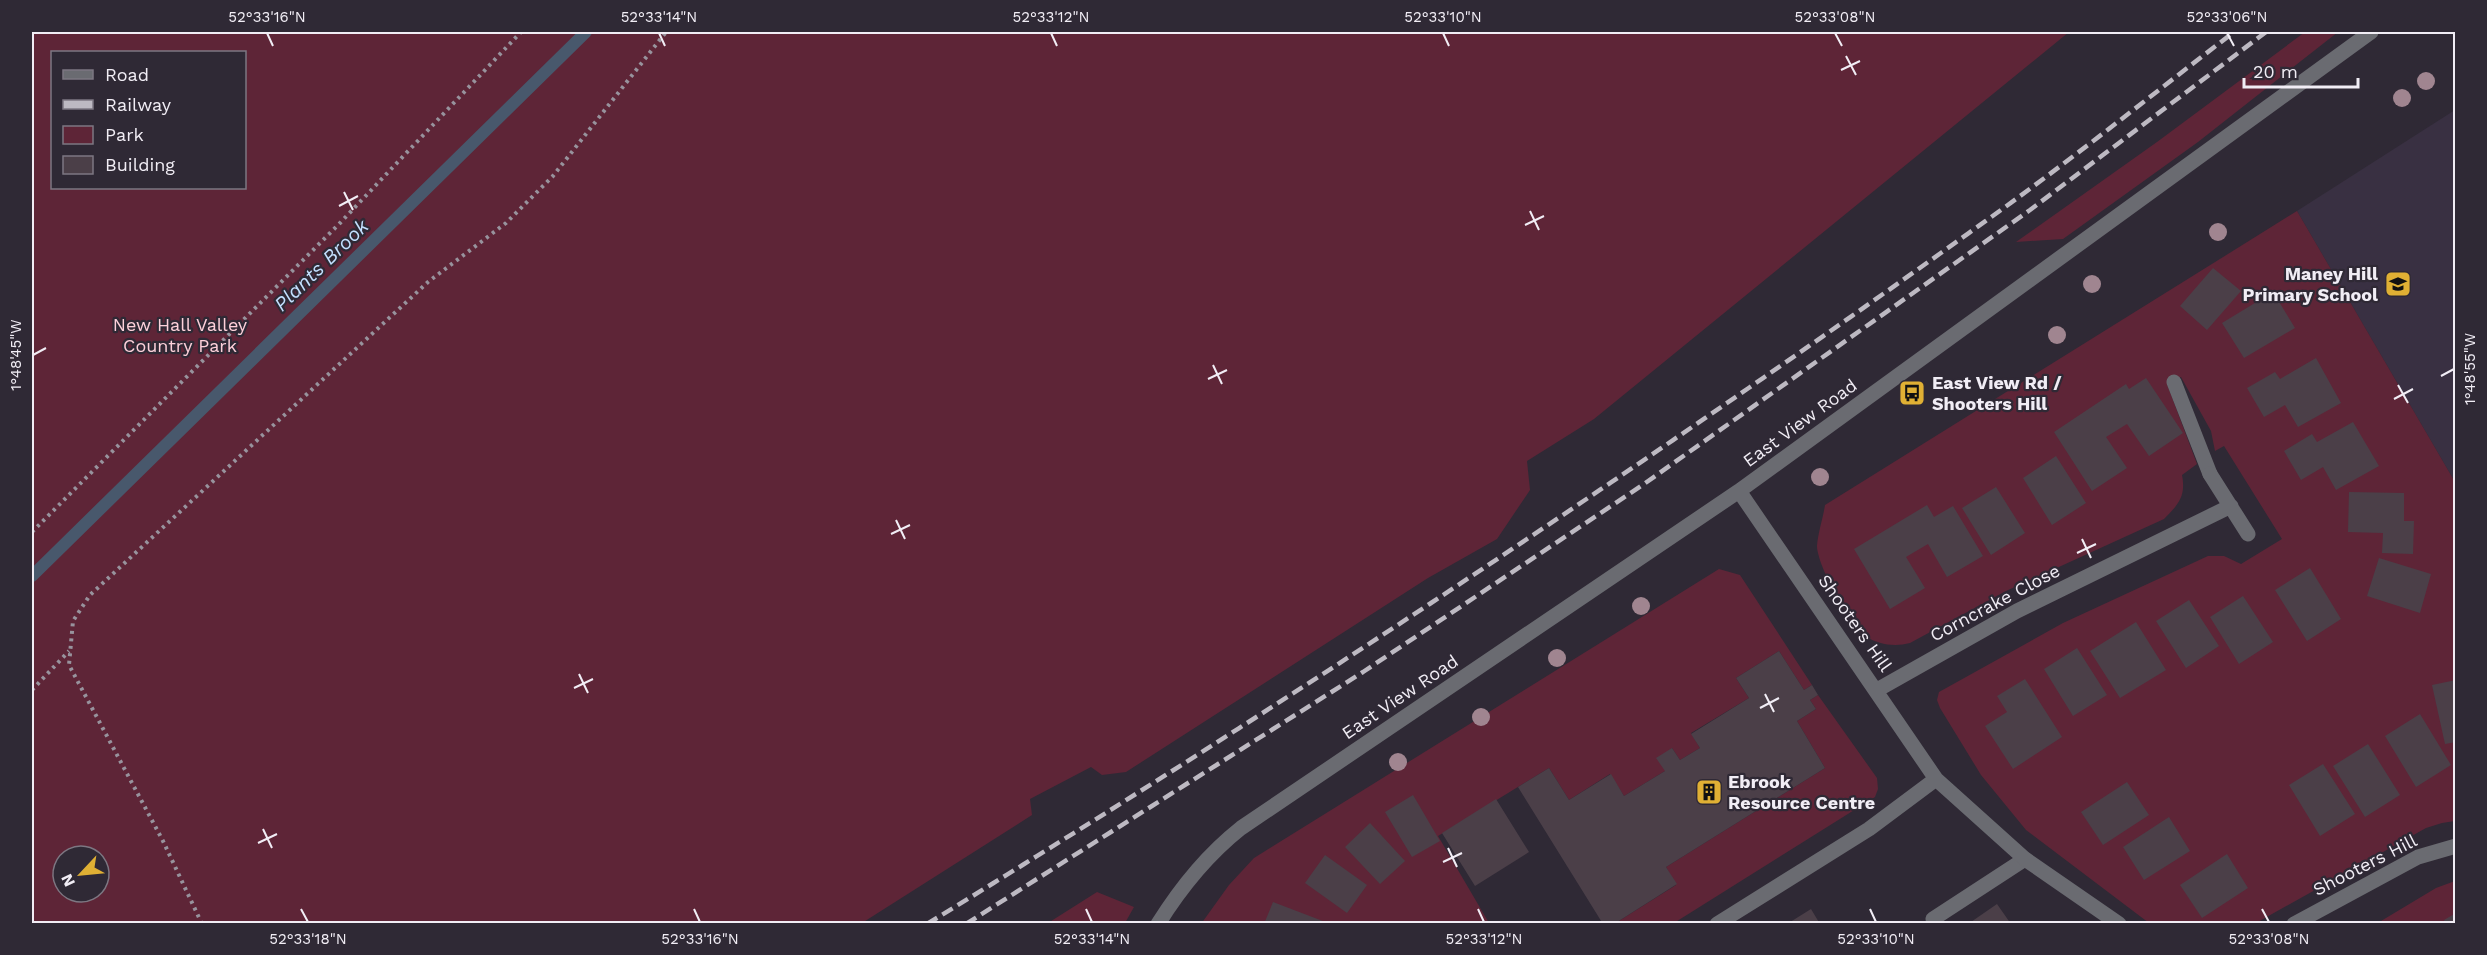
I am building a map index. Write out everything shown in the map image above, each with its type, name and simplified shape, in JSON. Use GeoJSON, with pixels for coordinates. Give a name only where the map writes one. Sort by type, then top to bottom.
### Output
{"type":"FeatureCollection","features":[{"type":"Feature","properties":{"kind":"street","name":"East View Road"},"geometry":{"type":"LineString","coordinates":[[1158,924],[1176,894],[1217,847],[1241,828],[1739,491],[2371,32]]}},
{"type":"Feature","properties":{"kind":"street"},"geometry":{"type":"LineString","coordinates":[[2174,382],[2210,474],[2248,534]]}},
{"type":"Feature","properties":{"kind":"street","name":"Shooters Hill"},"geometry":{"type":"LineString","coordinates":[[1739,491],[1936,779],[2025,859],[2119,924]]}},
{"type":"Feature","properties":{"kind":"street","name":"Corncrake Close"},"geometry":{"type":"LineString","coordinates":[[1877,690],[2017,610],[2231,506]]}},
{"type":"Feature","properties":{"kind":"street"},"geometry":{"type":"LineString","coordinates":[[1717,924],[1869,829],[1936,779]]}},
{"type":"Feature","properties":{"kind":"street","name":"Shooters Hill"},"geometry":{"type":"LineString","coordinates":[[2294,924],[2418,857],[2456,846]]}},
{"type":"Feature","properties":{"kind":"street"},"geometry":{"type":"LineString","coordinates":[[1933,919],[2025,859]]}},
{"type":"Feature","properties":{"kind":"path"},"geometry":{"type":"LineString","coordinates":[[32,532],[340,223],[464,95],[521,32]]}},
{"type":"Feature","properties":{"kind":"path"},"geometry":{"type":"LineString","coordinates":[[202,924],[163,841],[69,665],[73,621],[90,595],[428,282],[506,223],[553,176],[666,32]]}},
{"type":"Feature","properties":{"kind":"path"},"geometry":{"type":"LineString","coordinates":[[32,690],[69,651]]}},
{"type":"Feature","properties":{"kind":"shaded area","name":"Maney Hill Primary School"},"geometry":{"type":"Polygon","coordinates":[[[2455,110],[2455,482],[2297,211],[2455,110]]]}},
{"type":"Feature","properties":{"kind":"green space","name":"New Hall Valley Country Park"},"geometry":{"type":"Polygon","coordinates":[[[32,32],[2069,32],[1594,419],[1527,461],[1530,490],[1497,539],[1428,578],[1126,772],[1102,775],[1091,767],[1030,799],[1032,815],[862,923],[32,923],[32,32]]]}},
{"type":"Feature","properties":{"kind":"green space"},"geometry":{"type":"Polygon","coordinates":[[[2305,32],[2338,32],[2198,142],[2063,239],[2016,242],[2157,142],[2305,32]]]}},
{"type":"Feature","properties":{"kind":"green space"},"geometry":{"type":"Polygon","coordinates":[[[2297,211],[2455,482],[2455,821],[2426,828],[2256,923],[2149,923],[2026,830],[1981,775],[1937,700],[1939,692],[2063,623],[2208,556],[2224,556],[2241,564],[2282,539],[2224,446],[2215,451],[2211,431],[2181,377],[2167,384],[2197,464],[2182,475],[2183,489],[2180,499],[2164,519],[2006,591],[1910,643],[1893,645],[1881,643],[1870,639],[1859,630],[1843,608],[1822,567],[1817,546],[1819,531],[1825,505],[2297,211]]]}},
{"type":"Feature","properties":{"kind":"green space"},"geometry":{"type":"Polygon","coordinates":[[[1719,569],[1740,575],[1812,685],[1804,690],[1779,651],[1736,678],[1749,698],[1691,733],[1700,748],[1680,760],[1672,748],[1665,771],[1624,796],[1610,774],[1569,800],[1549,768],[1438,836],[1489,923],[1201,924],[1229,885],[1254,858],[1719,569]]]}},
{"type":"Feature","properties":{"kind":"green space"},"geometry":{"type":"Polygon","coordinates":[[[1818,695],[1877,778],[1878,789],[1875,797],[1674,923],[1614,924],[1676,885],[1666,867],[1825,768],[1797,721],[1816,709],[1810,700],[1818,695]]]}},
{"type":"Feature","properties":{"kind":"green space"},"geometry":{"type":"Polygon","coordinates":[[[2455,881],[2455,923],[2376,924],[2436,888],[2455,881]]]}},
{"type":"Feature","properties":{"kind":"green space"},"geometry":{"type":"Polygon","coordinates":[[[1097,892],[1134,907],[1125,923],[1048,923],[1097,892]]]}},
{"type":"Feature","properties":{"kind":"building"},"geometry":{"type":"Polygon","coordinates":[[[2213,268],[2241,291],[2207,330],[2180,306],[2213,268]]]}},
{"type":"Feature","properties":{"kind":"building"},"geometry":{"type":"Polygon","coordinates":[[[2273,292],[2295,328],[2244,358],[2222,323],[2273,292]]]}},
{"type":"Feature","properties":{"kind":"building"},"geometry":{"type":"Polygon","coordinates":[[[2316,358],[2341,403],[2298,427],[2285,405],[2264,417],[2247,388],[2275,372],[2280,379],[2316,358]]]}},
{"type":"Feature","properties":{"kind":"building"},"geometry":{"type":"Polygon","coordinates":[[[2146,378],[2183,433],[2149,456],[2127,424],[2106,437],[2127,468],[2092,491],[2054,432],[2126,384],[2129,389],[2146,378]]]}},
{"type":"Feature","properties":{"kind":"building"},"geometry":{"type":"Polygon","coordinates":[[[2353,422],[2379,466],[2336,490],[2323,467],[2301,480],[2284,451],[2312,434],[2317,442],[2353,422]]]}},
{"type":"Feature","properties":{"kind":"building"},"geometry":{"type":"Polygon","coordinates":[[[2056,456],[2086,503],[2052,525],[2023,478],[2056,456]]]}},
{"type":"Feature","properties":{"kind":"building"},"geometry":{"type":"Polygon","coordinates":[[[1996,487],[2025,533],[1991,555],[1962,508],[1996,487]]]}},
{"type":"Feature","properties":{"kind":"building"},"geometry":{"type":"Polygon","coordinates":[[[2349,492],[2404,493],[2404,521],[2414,521],[2413,554],[2382,553],[2383,533],[2348,532],[2349,492]]]}},
{"type":"Feature","properties":{"kind":"building"},"geometry":{"type":"Polygon","coordinates":[[[1927,505],[1934,517],[1953,506],[1983,556],[1947,577],[1928,544],[1906,557],[1925,588],[1890,609],[1854,549],[1927,505]]]}},
{"type":"Feature","properties":{"kind":"building"},"geometry":{"type":"Polygon","coordinates":[[[2379,558],[2431,574],[2420,613],[2367,596],[2379,558]]]}},
{"type":"Feature","properties":{"kind":"building"},"geometry":{"type":"Polygon","coordinates":[[[2310,568],[2341,619],[2307,641],[2275,590],[2310,568]]]}},
{"type":"Feature","properties":{"kind":"building"},"geometry":{"type":"Polygon","coordinates":[[[2243,596],[2273,642],[2239,664],[2210,617],[2243,596]]]}},
{"type":"Feature","properties":{"kind":"building"},"geometry":{"type":"Polygon","coordinates":[[[2189,600],[2219,646],[2186,668],[2156,621],[2189,600]]]}},
{"type":"Feature","properties":{"kind":"building"},"geometry":{"type":"Polygon","coordinates":[[[2136,622],[2166,670],[2120,698],[2090,651],[2136,622]]]}},
{"type":"Feature","properties":{"kind":"building"},"geometry":{"type":"Polygon","coordinates":[[[2077,648],[2107,695],[2073,716],[2044,669],[2077,648]]]}},
{"type":"Feature","properties":{"kind":"building","name":"Ebrook Resource Centre"},"geometry":{"type":"Polygon","coordinates":[[[1779,651],[1804,690],[1812,685],[1818,695],[1810,700],[1816,709],[1797,721],[1825,768],[1666,867],[1677,884],[1614,924],[1603,924],[1518,787],[1549,768],[1569,800],[1611,774],[1624,796],[1665,771],[1656,758],[1672,748],[1680,760],[1700,748],[1691,734],[1749,698],[1736,678],[1779,651]]]}},
{"type":"Feature","properties":{"kind":"building"},"geometry":{"type":"Polygon","coordinates":[[[2025,679],[2062,737],[2013,769],[1985,726],[2007,712],[1997,696],[2025,679]]]}},
{"type":"Feature","properties":{"kind":"building"},"geometry":{"type":"Polygon","coordinates":[[[2456,680],[2456,742],[2445,744],[2432,685],[2456,680]]]}},
{"type":"Feature","properties":{"kind":"building"},"geometry":{"type":"Polygon","coordinates":[[[2420,714],[2451,765],[2416,787],[2385,736],[2420,714]]]}},
{"type":"Feature","properties":{"kind":"building"},"geometry":{"type":"Polygon","coordinates":[[[2368,744],[2400,795],[2365,817],[2333,766],[2368,744]]]}},
{"type":"Feature","properties":{"kind":"building"},"geometry":{"type":"Polygon","coordinates":[[[2323,764],[2355,814],[2320,836],[2289,785],[2323,764]]]}},
{"type":"Feature","properties":{"kind":"building"},"geometry":{"type":"Polygon","coordinates":[[[2127,782],[2149,815],[2103,845],[2081,812],[2127,782]]]}},
{"type":"Feature","properties":{"kind":"building"},"geometry":{"type":"Polygon","coordinates":[[[1413,795],[1440,841],[1412,857],[1385,812],[1413,795]]]}},
{"type":"Feature","properties":{"kind":"building"},"geometry":{"type":"Polygon","coordinates":[[[1496,799],[1529,852],[1475,886],[1442,833],[1496,799]]]}},
{"type":"Feature","properties":{"kind":"building"},"geometry":{"type":"Polygon","coordinates":[[[2169,817],[2190,851],[2144,880],[2123,847],[2169,817]]]}},
{"type":"Feature","properties":{"kind":"building"},"geometry":{"type":"Polygon","coordinates":[[[1370,823],[1405,861],[1380,884],[1345,847],[1370,823]]]}},
{"type":"Feature","properties":{"kind":"building"},"geometry":{"type":"Polygon","coordinates":[[[2227,854],[2248,888],[2202,918],[2180,885],[2227,854]]]}},
{"type":"Feature","properties":{"kind":"building"},"geometry":{"type":"Polygon","coordinates":[[[1325,855],[1367,885],[1347,913],[1305,883],[1325,855]]]}},
{"type":"Feature","properties":{"kind":"building"},"geometry":{"type":"Polygon","coordinates":[[[1273,902],[1328,923],[1328,924],[1264,924],[1273,902]]]}},
{"type":"Feature","properties":{"kind":"building"},"geometry":{"type":"Polygon","coordinates":[[[1997,904],[2011,924],[1968,924],[1997,904]]]}},
{"type":"Feature","properties":{"kind":"building"},"geometry":{"type":"Polygon","coordinates":[[[1811,909],[1820,924],[1787,924],[1811,909]]]}},
{"type":"Feature","properties":{"kind":"building"},"geometry":{"type":"Polygon","coordinates":[[[2456,913],[2456,924],[2446,924],[2444,920],[2456,913]]]}},
{"type":"Feature","properties":{"kind":"waterway","name":"Plants Brook"},"geometry":{"type":"LineString","coordinates":[[32,576],[586,32]]}},
{"type":"Feature","properties":{"kind":"railway"},"geometry":{"type":"LineString","coordinates":[[927,924],[1333,667],[1600,490],[1994,215],[2234,32]]}},
{"type":"Feature","properties":{"kind":"railway"},"geometry":{"type":"LineString","coordinates":[[966,924],[1363,672],[1644,484],[2030,210],[2266,32]]}},
{"type":"Feature","properties":{"kind":"place","name":"Maney Hill Primary School"},"geometry":{"type":"Point","coordinates":[2398,284]}},
{"type":"Feature","properties":{"kind":"place","name":"East View Rd / Shooters Hill"},"geometry":{"type":"Point","coordinates":[1912,393]}},
{"type":"Feature","properties":{"kind":"place","name":"Ebrook Resource Centre"},"geometry":{"type":"Point","coordinates":[1709,792]}}]}
